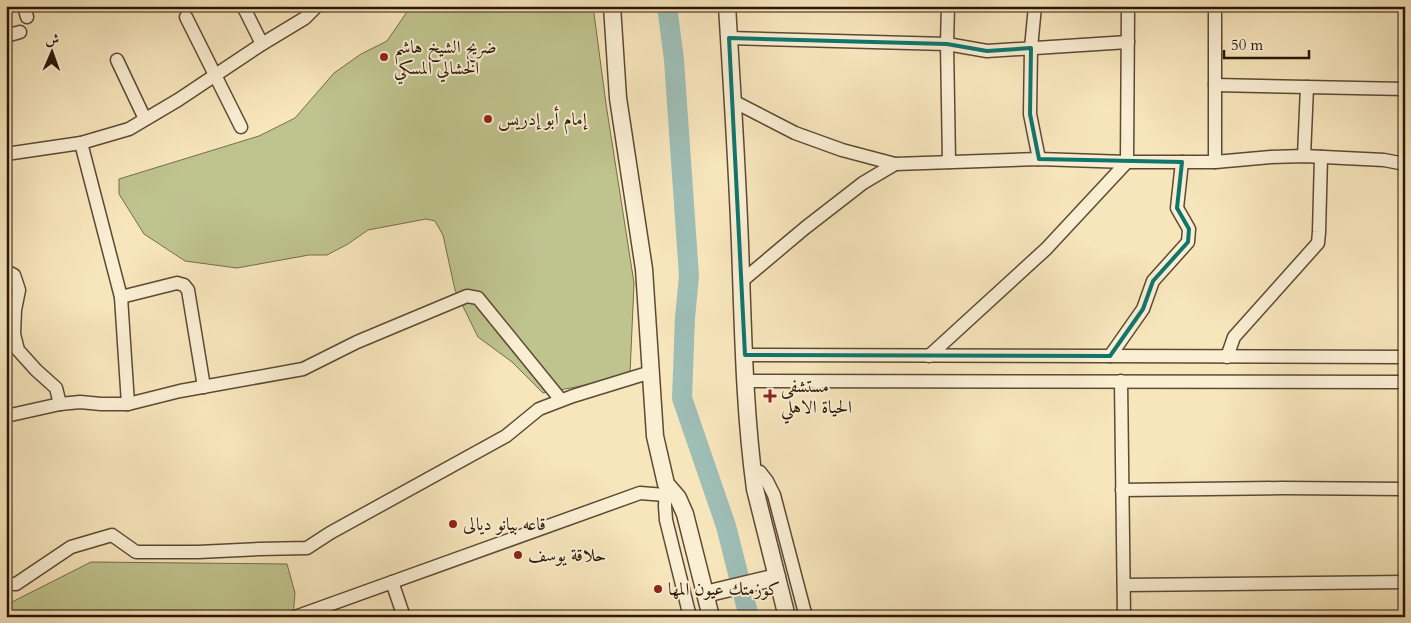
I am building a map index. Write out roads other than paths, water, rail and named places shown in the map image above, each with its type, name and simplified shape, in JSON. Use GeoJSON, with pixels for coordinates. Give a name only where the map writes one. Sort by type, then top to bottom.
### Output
{"type":"FeatureCollection","features":[{"type":"Feature","properties":{"kind":"street"},"geometry":{"type":"LineString","coordinates":[[243,6],[262,44]]}},
{"type":"Feature","properties":{"kind":"street"},"geometry":{"type":"LineString","coordinates":[[6,154],[81,143],[129,129],[178,100],[305,18],[316,6]]}},
{"type":"Feature","properties":{"kind":"street"},"geometry":{"type":"LineString","coordinates":[[612,6],[618,98],[644,269],[655,436],[665,490],[668,533],[690,617]]}},
{"type":"Feature","properties":{"kind":"street"},"geometry":{"type":"LineString","coordinates":[[727,6],[746,381],[753,470],[755,490],[787,617]]}},
{"type":"Feature","properties":{"kind":"street"},"geometry":{"type":"LineString","coordinates":[[948,6],[949,162]]}},
{"type":"Feature","properties":{"kind":"street"},"geometry":{"type":"LineString","coordinates":[[1035,6],[1031,48],[1030,114],[1040,159]]}},
{"type":"Feature","properties":{"kind":"street"},"geometry":{"type":"LineString","coordinates":[[929,356],[1046,249],[1127,162],[1128,6]]}},
{"type":"Feature","properties":{"kind":"street"},"geometry":{"type":"LineString","coordinates":[[1215,6],[1215,162]]}},
{"type":"Feature","properties":{"kind":"street"},"geometry":{"type":"LineString","coordinates":[[186,17],[241,127]]}},
{"type":"Feature","properties":{"kind":"street"},"geometry":{"type":"LineString","coordinates":[[6,36],[20,32]]}},
{"type":"Feature","properties":{"kind":"street"},"geometry":{"type":"LineString","coordinates":[[729,38],[947,44],[987,51],[1128,42]]}},
{"type":"Feature","properties":{"kind":"street"},"geometry":{"type":"LineString","coordinates":[[117,60],[145,119]]}},
{"type":"Feature","properties":{"kind":"street"},"geometry":{"type":"LineString","coordinates":[[1215,85],[1405,89]]}},
{"type":"Feature","properties":{"kind":"street"},"geometry":{"type":"LineString","coordinates":[[1304,156],[1307,87]]}},
{"type":"Feature","properties":{"kind":"street"},"geometry":{"type":"LineString","coordinates":[[733,101],[795,133],[842,150],[895,164],[1040,159],[1127,162],[1215,162],[1304,156],[1384,160],[1405,164]]}},
{"type":"Feature","properties":{"kind":"street"},"geometry":{"type":"LineString","coordinates":[[81,143],[121,297],[128,404]]}},
{"type":"Feature","properties":{"kind":"street"},"geometry":{"type":"LineString","coordinates":[[1227,357],[1234,337],[1318,243],[1320,232],[1320,157]]}},
{"type":"Feature","properties":{"kind":"street"},"geometry":{"type":"LineString","coordinates":[[1110,356],[1143,309],[1153,281],[1188,242],[1189,229],[1177,208],[1182,162]]}},
{"type":"Feature","properties":{"kind":"street"},"geometry":{"type":"LineString","coordinates":[[742,281],[805,228],[863,183],[895,164]]}},
{"type":"Feature","properties":{"kind":"street"},"geometry":{"type":"LineString","coordinates":[[6,272],[14,275],[19,290],[15,310],[14,334],[18,350],[56,388],[60,404]]}},
{"type":"Feature","properties":{"kind":"street"},"geometry":{"type":"LineString","coordinates":[[121,297],[177,283],[184,285],[188,290],[204,387]]}},
{"type":"Feature","properties":{"kind":"street"},"geometry":{"type":"LineString","coordinates":[[6,416],[60,404],[80,402],[128,404],[180,391],[303,369],[357,342],[466,296],[478,298],[561,400]]}},
{"type":"Feature","properties":{"kind":"street"},"geometry":{"type":"LineString","coordinates":[[745,355],[1405,357]]}},
{"type":"Feature","properties":{"kind":"street"},"geometry":{"type":"LineString","coordinates":[[6,581],[8,584],[16,584],[71,548],[112,535],[136,552],[307,548],[330,532],[506,436],[539,409],[561,400],[651,372]]}},
{"type":"Feature","properties":{"kind":"street"},"geometry":{"type":"LineString","coordinates":[[746,381],[1405,382]]}},
{"type":"Feature","properties":{"kind":"street"},"geometry":{"type":"LineString","coordinates":[[1121,381],[1124,617]]}},
{"type":"Feature","properties":{"kind":"street"},"geometry":{"type":"LineString","coordinates":[[753,470],[760,472],[774,495],[806,617]]}},
{"type":"Feature","properties":{"kind":"street"},"geometry":{"type":"LineString","coordinates":[[1122,490],[1405,489]]}},
{"type":"Feature","properties":{"kind":"street"},"geometry":{"type":"LineString","coordinates":[[295,617],[329,611],[392,582],[640,493],[665,490],[678,498],[685,514],[711,617]]}},
{"type":"Feature","properties":{"kind":"street"},"geometry":{"type":"LineString","coordinates":[[705,594],[777,577]]}},
{"type":"Feature","properties":{"kind":"street"},"geometry":{"type":"LineString","coordinates":[[392,582],[404,617]]}},
{"type":"Feature","properties":{"kind":"street"},"geometry":{"type":"LineString","coordinates":[[1124,585],[1405,582]]}},
{"type":"Feature","properties":{"kind":"waterway"},"geometry":{"type":"LineString","coordinates":[[667,6],[674,60],[689,276],[685,318],[682,398],[726,526],[749,617]]}},
{"type":"Feature","properties":{"kind":"place","name":"ضريح الشيخ هاشم الخشالي المسكي"},"geometry":{"type":"Point","coordinates":[384,57]}},
{"type":"Feature","properties":{"kind":"place","name":"إمام أبو إدريس"},"geometry":{"type":"Point","coordinates":[488,119]}},
{"type":"Feature","properties":{"kind":"place","name":"مستشفى الحياة الاهلي"},"geometry":{"type":"Point","coordinates":[770,396]}},
{"type":"Feature","properties":{"kind":"place","name":"قاعه بيانو ديالى"},"geometry":{"type":"Point","coordinates":[453,524]}},
{"type":"Feature","properties":{"kind":"place","name":"حلاقة يوسف"},"geometry":{"type":"Point","coordinates":[518,555]}},
{"type":"Feature","properties":{"kind":"place","name":"كوزمتك عيون المها"},"geometry":{"type":"Point","coordinates":[658,589]}}]}
